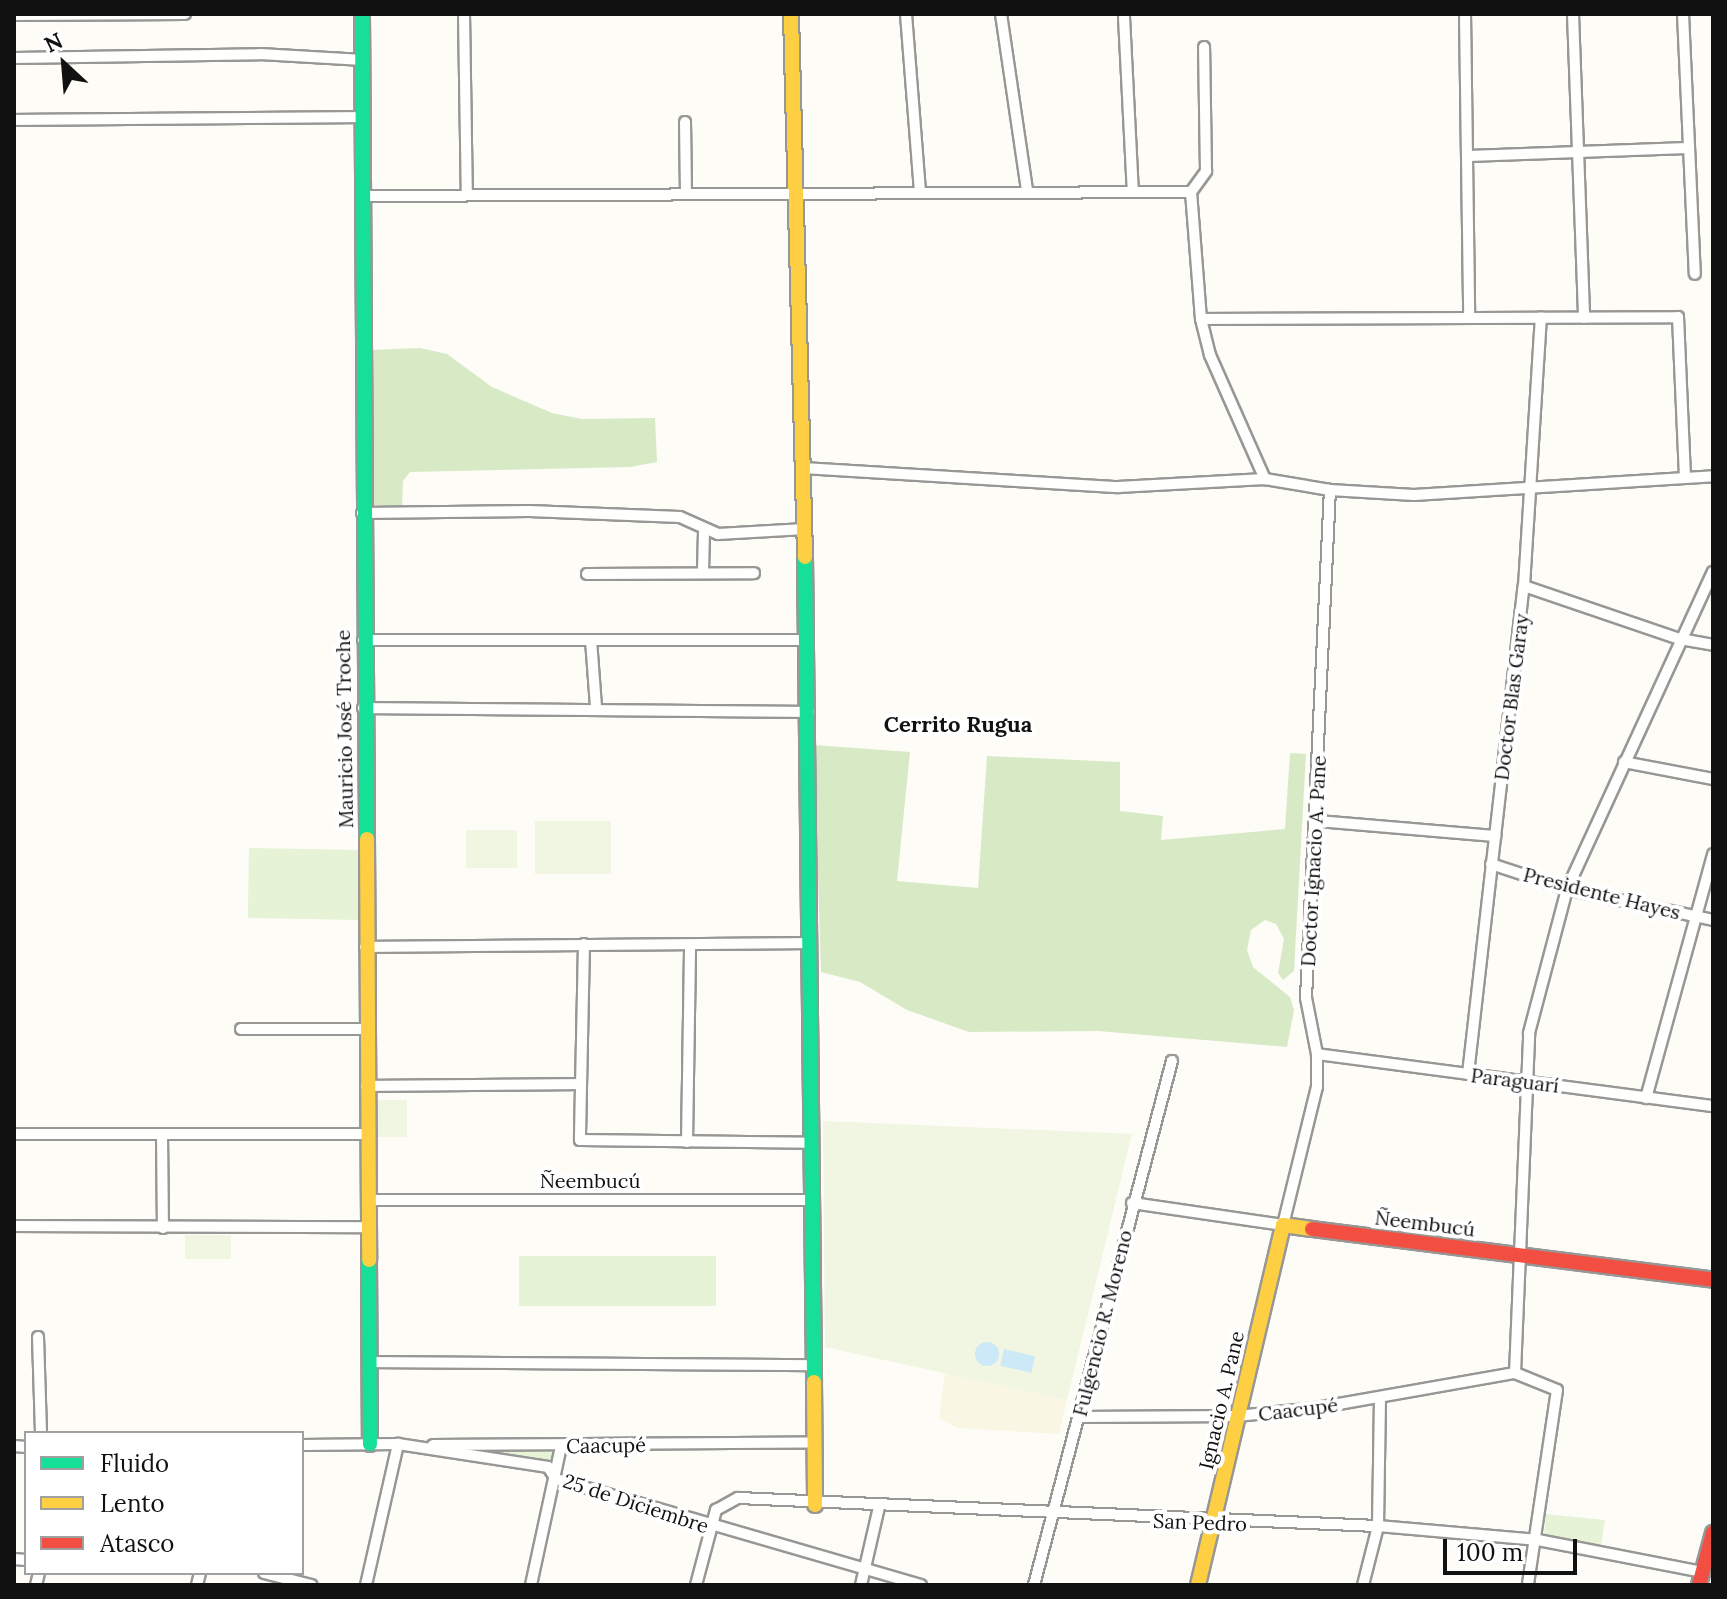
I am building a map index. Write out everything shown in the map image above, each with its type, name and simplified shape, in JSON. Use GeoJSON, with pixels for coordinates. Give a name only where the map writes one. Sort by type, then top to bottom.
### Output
{"type":"FeatureCollection","features":[{"type":"Feature","properties":{"kind":"main road","name":"Mauricio José Troche"},"geometry":{"type":"LineString","coordinates":[[362,14],[366,196],[362,513],[370,1444]]}},
{"type":"Feature","properties":{"kind":"main road"},"geometry":{"type":"LineString","coordinates":[[791,14],[809,712],[815,1505]]}},
{"type":"Feature","properties":{"kind":"main road","name":"Ñeembucú"},"geometry":{"type":"LineString","coordinates":[[1283,1225],[1713,1280]]}},
{"type":"Feature","properties":{"kind":"main road","name":"Ignacio A. Pane"},"geometry":{"type":"LineString","coordinates":[[1198,1585],[1283,1225]]}},
{"type":"Feature","properties":{"kind":"main road"},"geometry":{"type":"LineString","coordinates":[[1701,1578],[1713,1533]]}},
{"type":"Feature","properties":{"kind":"street"},"geometry":{"type":"LineString","coordinates":[[14,15],[185,14]]}},
{"type":"Feature","properties":{"kind":"street"},"geometry":{"type":"LineString","coordinates":[[464,14],[467,195]]}},
{"type":"Feature","properties":{"kind":"street"},"geometry":{"type":"LineString","coordinates":[[906,14],[920,191]]}},
{"type":"Feature","properties":{"kind":"street"},"geometry":{"type":"LineString","coordinates":[[1001,14],[1027,191]]}},
{"type":"Feature","properties":{"kind":"street"},"geometry":{"type":"LineString","coordinates":[[1465,14],[1469,316]]}},
{"type":"Feature","properties":{"kind":"street"},"geometry":{"type":"LineString","coordinates":[[1573,14],[1584,318]]}},
{"type":"Feature","properties":{"kind":"street"},"geometry":{"type":"LineString","coordinates":[[1683,14],[1695,274]]}},
{"type":"Feature","properties":{"kind":"street"},"geometry":{"type":"LineString","coordinates":[[1124,17],[1133,192]]}},
{"type":"Feature","properties":{"kind":"street"},"geometry":{"type":"LineString","coordinates":[[1204,47],[1206,171],[1191,192],[1201,319],[1210,355],[1265,479]]}},
{"type":"Feature","properties":{"kind":"street"},"geometry":{"type":"LineString","coordinates":[[14,58],[260,54],[363,60]]}},
{"type":"Feature","properties":{"kind":"street"},"geometry":{"type":"LineString","coordinates":[[14,120],[364,117]]}},
{"type":"Feature","properties":{"kind":"street"},"geometry":{"type":"LineString","coordinates":[[685,122],[686,192]]}},
{"type":"Feature","properties":{"kind":"street"},"geometry":{"type":"LineString","coordinates":[[1467,156],[1689,148]]}},
{"type":"Feature","properties":{"kind":"street"},"geometry":{"type":"LineString","coordinates":[[366,196],[797,190],[1191,192]]}},
{"type":"Feature","properties":{"kind":"street"},"geometry":{"type":"LineString","coordinates":[[1201,319],[1678,317],[1685,478]]}},
{"type":"Feature","properties":{"kind":"street","name":"Doctor Blas Garay"},"geometry":{"type":"LineString","coordinates":[[1468,1074],[1524,586],[1541,318]]}},
{"type":"Feature","properties":{"kind":"street"},"geometry":{"type":"LineString","coordinates":[[803,468],[1118,487],[1265,479],[1330,490],[1414,495],[1531,491],[1713,476]]}},
{"type":"Feature","properties":{"kind":"street","name":"Doctor Ignacio A. Pane"},"geometry":{"type":"LineString","coordinates":[[1283,1225],[1317,1087],[1317,1054],[1306,998],[1317,821],[1330,490]]}},
{"type":"Feature","properties":{"kind":"street"},"geometry":{"type":"LineString","coordinates":[[362,513],[529,511],[680,517],[704,532],[805,529]]}},
{"type":"Feature","properties":{"kind":"street"},"geometry":{"type":"LineString","coordinates":[[703,572],[704,532]]}},
{"type":"Feature","properties":{"kind":"street"},"geometry":{"type":"LineString","coordinates":[[1528,1585],[1538,1540],[1557,1390],[1515,1373],[1522,1256],[1524,1080],[1529,1033],[1567,889],[1713,572]]}},
{"type":"Feature","properties":{"kind":"street"},"geometry":{"type":"LineString","coordinates":[[587,574],[754,573]]}},
{"type":"Feature","properties":{"kind":"street"},"geometry":{"type":"LineString","coordinates":[[1524,586],[1680,639],[1713,645]]}},
{"type":"Feature","properties":{"kind":"street"},"geometry":{"type":"LineString","coordinates":[[363,640],[807,640]]}},
{"type":"Feature","properties":{"kind":"street"},"geometry":{"type":"LineString","coordinates":[[591,640],[596,707]]}},
{"type":"Feature","properties":{"kind":"street"},"geometry":{"type":"LineString","coordinates":[[363,708],[596,707],[809,712]]}},
{"type":"Feature","properties":{"kind":"street"},"geometry":{"type":"LineString","coordinates":[[1624,762],[1713,779]]}},
{"type":"Feature","properties":{"kind":"street"},"geometry":{"type":"LineString","coordinates":[[1317,821],[1495,836]]}},
{"type":"Feature","properties":{"kind":"street"},"geometry":{"type":"LineString","coordinates":[[1646,1098],[1713,854]]}},
{"type":"Feature","properties":{"kind":"street","name":"Presidente Hayes"},"geometry":{"type":"LineString","coordinates":[[1491,864],[1567,889],[1713,920]]}},
{"type":"Feature","properties":{"kind":"street"},"geometry":{"type":"LineString","coordinates":[[365,947],[810,943]]}},
{"type":"Feature","properties":{"kind":"street"},"geometry":{"type":"LineString","coordinates":[[584,944],[580,1140],[811,1143]]}},
{"type":"Feature","properties":{"kind":"street"},"geometry":{"type":"LineString","coordinates":[[687,1142],[690,945]]}},
{"type":"Feature","properties":{"kind":"street"},"geometry":{"type":"LineString","coordinates":[[241,1029],[366,1029]]}},
{"type":"Feature","properties":{"kind":"street","name":"Paraguarí"},"geometry":{"type":"LineString","coordinates":[[1317,1054],[1713,1106]]}},
{"type":"Feature","properties":{"kind":"street","name":"Fulgencio R. Moreno"},"geometry":{"type":"LineString","coordinates":[[1034,1585],[1132,1203],[1172,1061]]}},
{"type":"Feature","properties":{"kind":"street"},"geometry":{"type":"LineString","coordinates":[[366,1086],[581,1084]]}},
{"type":"Feature","properties":{"kind":"street"},"geometry":{"type":"LineString","coordinates":[[14,1134],[367,1134]]}},
{"type":"Feature","properties":{"kind":"street"},"geometry":{"type":"LineString","coordinates":[[162,1134],[163,1228]]}},
{"type":"Feature","properties":{"kind":"street","name":"Ñeembucú"},"geometry":{"type":"LineString","coordinates":[[367,1200],[812,1200]]}},
{"type":"Feature","properties":{"kind":"street","name":"Ñeembucú"},"geometry":{"type":"LineString","coordinates":[[1132,1203],[1283,1225]]}},
{"type":"Feature","properties":{"kind":"street"},"geometry":{"type":"LineString","coordinates":[[14,1226],[368,1227]]}},
{"type":"Feature","properties":{"kind":"street"},"geometry":{"type":"LineString","coordinates":[[38,1337],[41,1431]]}},
{"type":"Feature","properties":{"kind":"street"},"geometry":{"type":"LineString","coordinates":[[369,1362],[814,1365]]}},
{"type":"Feature","properties":{"kind":"street","name":"Caacupé"},"geometry":{"type":"LineString","coordinates":[[1079,1417],[1237,1416],[1380,1397],[1515,1373]]}},
{"type":"Feature","properties":{"kind":"street"},"geometry":{"type":"LineString","coordinates":[[1363,1585],[1378,1526],[1380,1397]]}},
{"type":"Feature","properties":{"kind":"street","name":"Caacupé"},"geometry":{"type":"LineString","coordinates":[[398,1444],[561,1446],[815,1442]]}},
{"type":"Feature","properties":{"kind":"street"},"geometry":{"type":"LineString","coordinates":[[366,1585],[398,1444]]}},
{"type":"Feature","properties":{"kind":"street","name":"25 de Diciembre"},"geometry":{"type":"LineString","coordinates":[[304,1445],[398,1444],[548,1467],[556,1479],[921,1585]]}},
{"type":"Feature","properties":{"kind":"street"},"geometry":{"type":"LineString","coordinates":[[531,1585],[561,1446]]}},
{"type":"Feature","properties":{"kind":"street","name":"San Pedro"},"geometry":{"type":"LineString","coordinates":[[710,1526],[716,1510],[738,1498],[815,1505],[1213,1523],[1378,1526],[1538,1540],[1701,1578]]}},
{"type":"Feature","properties":{"kind":"street"},"geometry":{"type":"LineString","coordinates":[[861,1585],[879,1507]]}},
{"type":"Feature","properties":{"kind":"street"},"geometry":{"type":"LineString","coordinates":[[696,1585],[710,1526]]}},
{"type":"Feature","properties":{"kind":"street"},"geometry":{"type":"LineString","coordinates":[[272,1575],[311,1585]]}},
{"type":"Feature","properties":{"kind":"shaded area"},"geometry":{"type":"Polygon","coordinates":[[[945,1373],[1067,1400],[1059,1434],[957,1428],[939,1418],[945,1373]]]}},
{"type":"Feature","properties":{"kind":"green space"},"geometry":{"type":"Polygon","coordinates":[[[420,348],[447,354],[492,387],[552,413],[582,419],[655,418],[657,462],[630,467],[410,472],[403,481],[402,506],[367,505],[369,350],[420,348]]]}},
{"type":"Feature","properties":{"kind":"green space"},"geometry":{"type":"Polygon","coordinates":[[[814,745],[910,752],[897,881],[978,888],[987,756],[1120,762],[1120,811],[1163,816],[1161,840],[1285,829],[1290,753],[1306,754],[1294,971],[1283,980],[1278,973],[1284,939],[1276,924],[1265,920],[1251,930],[1247,950],[1253,967],[1290,997],[1294,1010],[1287,1047],[1098,1031],[969,1032],[907,1010],[860,982],[821,972],[814,745]]]}},
{"type":"Feature","properties":{"kind":"green space"},"geometry":{"type":"Polygon","coordinates":[[[535,821],[611,821],[611,874],[535,874],[535,821]]]}},
{"type":"Feature","properties":{"kind":"green space"},"geometry":{"type":"Polygon","coordinates":[[[466,830],[517,830],[517,868],[466,868],[466,830]]]}},
{"type":"Feature","properties":{"kind":"green space"},"geometry":{"type":"Polygon","coordinates":[[[249,848],[360,850],[359,920],[248,918],[249,848]]]}},
{"type":"Feature","properties":{"kind":"green space"},"geometry":{"type":"Polygon","coordinates":[[[378,1100],[407,1100],[407,1137],[378,1137],[378,1100]]]}},
{"type":"Feature","properties":{"kind":"green space"},"geometry":{"type":"Polygon","coordinates":[[[823,1121],[1132,1134],[1067,1400],[825,1347],[823,1121]]]}},
{"type":"Feature","properties":{"kind":"green space"},"geometry":{"type":"Polygon","coordinates":[[[185,1235],[231,1235],[231,1259],[185,1259],[185,1235]]]}},
{"type":"Feature","properties":{"kind":"green space"},"geometry":{"type":"Polygon","coordinates":[[[519,1256],[716,1256],[716,1306],[519,1306],[519,1256]]]}},
{"type":"Feature","properties":{"kind":"green space"},"geometry":{"type":"Polygon","coordinates":[[[448,1449],[555,1450],[554,1462],[448,1449]]]}},
{"type":"Feature","properties":{"kind":"green space"},"geometry":{"type":"Polygon","coordinates":[[[1546,1514],[1605,1520],[1601,1545],[1544,1535],[1546,1514]]]}},
{"type":"Feature","properties":{"kind":"water"},"geometry":{"type":"Polygon","coordinates":[[[987,1342],[996,1345],[999,1354],[996,1363],[987,1366],[978,1363],[975,1354],[978,1345],[987,1342]]]}},
{"type":"Feature","properties":{"kind":"water"},"geometry":{"type":"Polygon","coordinates":[[[1004,1349],[1035,1356],[1031,1373],[1000,1366],[1004,1349]]]}},
{"type":"Feature","properties":{"kind":"traffic: fast"},"geometry":{"type":"LineString","coordinates":[[362,14],[367,839]]}},
{"type":"Feature","properties":{"kind":"traffic: fast"},"geometry":{"type":"LineString","coordinates":[[805,557],[814,1382]]}},
{"type":"Feature","properties":{"kind":"traffic: fast"},"geometry":{"type":"LineString","coordinates":[[369,1260],[370,1444]]}},
{"type":"Feature","properties":{"kind":"traffic: slow"},"geometry":{"type":"LineString","coordinates":[[791,14],[805,557]]}},
{"type":"Feature","properties":{"kind":"traffic: slow"},"geometry":{"type":"LineString","coordinates":[[367,839],[369,1260]]}},
{"type":"Feature","properties":{"kind":"traffic: slow"},"geometry":{"type":"LineString","coordinates":[[1198,1585],[1283,1225],[1312,1229]]}},
{"type":"Feature","properties":{"kind":"traffic: slow"},"geometry":{"type":"LineString","coordinates":[[814,1382],[815,1505]]}},
{"type":"Feature","properties":{"kind":"traffic: jam"},"geometry":{"type":"LineString","coordinates":[[1312,1229],[1713,1280]]}},
{"type":"Feature","properties":{"kind":"traffic: jam"},"geometry":{"type":"LineString","coordinates":[[1699,1585],[1713,1533]]}},
{"type":"Feature","properties":{"kind":"district","name":"Cerrito Rugua"},"geometry":{"type":"Point","coordinates":[958,725]}}]}
